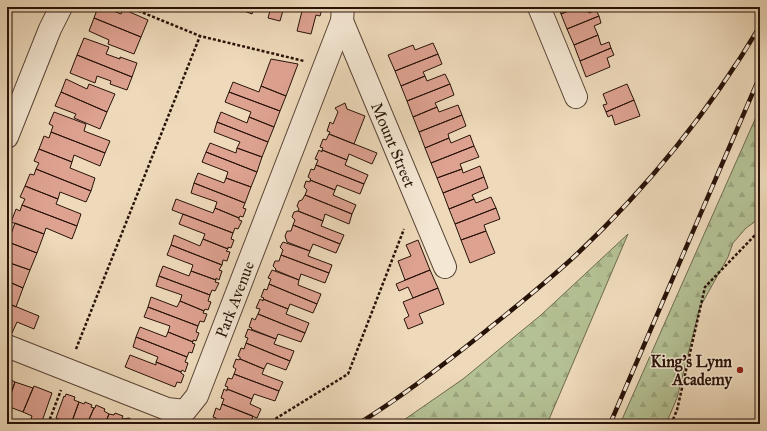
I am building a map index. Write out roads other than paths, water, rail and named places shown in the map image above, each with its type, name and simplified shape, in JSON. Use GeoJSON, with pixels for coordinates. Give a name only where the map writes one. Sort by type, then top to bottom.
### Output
{"type":"FeatureCollection","features":[{"type":"Feature","properties":{"kind":"street"},"geometry":{"type":"LineString","coordinates":[[7,137],[50,29],[61,7]]}},
{"type":"Feature","properties":{"kind":"street"},"geometry":{"type":"LineString","coordinates":[[539,7],[576,98]]}},
{"type":"Feature","properties":{"kind":"street","name":"Park Avenue"},"geometry":{"type":"LineString","coordinates":[[7,346],[167,409],[186,411],[197,396],[343,14]]}},
{"type":"Feature","properties":{"kind":"street","name":"Mount Street"},"geometry":{"type":"LineString","coordinates":[[343,14],[445,267]]}},
{"type":"Feature","properties":{"kind":"railway"},"geometry":{"type":"LineString","coordinates":[[358,424],[408,391],[440,367],[555,274],[577,254],[629,202],[653,175],[720,88],[760,26]]}},
{"type":"Feature","properties":{"kind":"railway"},"geometry":{"type":"LineString","coordinates":[[610,424],[760,76]]}},
{"type":"Feature","properties":{"kind":"place","name":"King's Lynn Academy"},"geometry":{"type":"Point","coordinates":[740,370]}}]}
